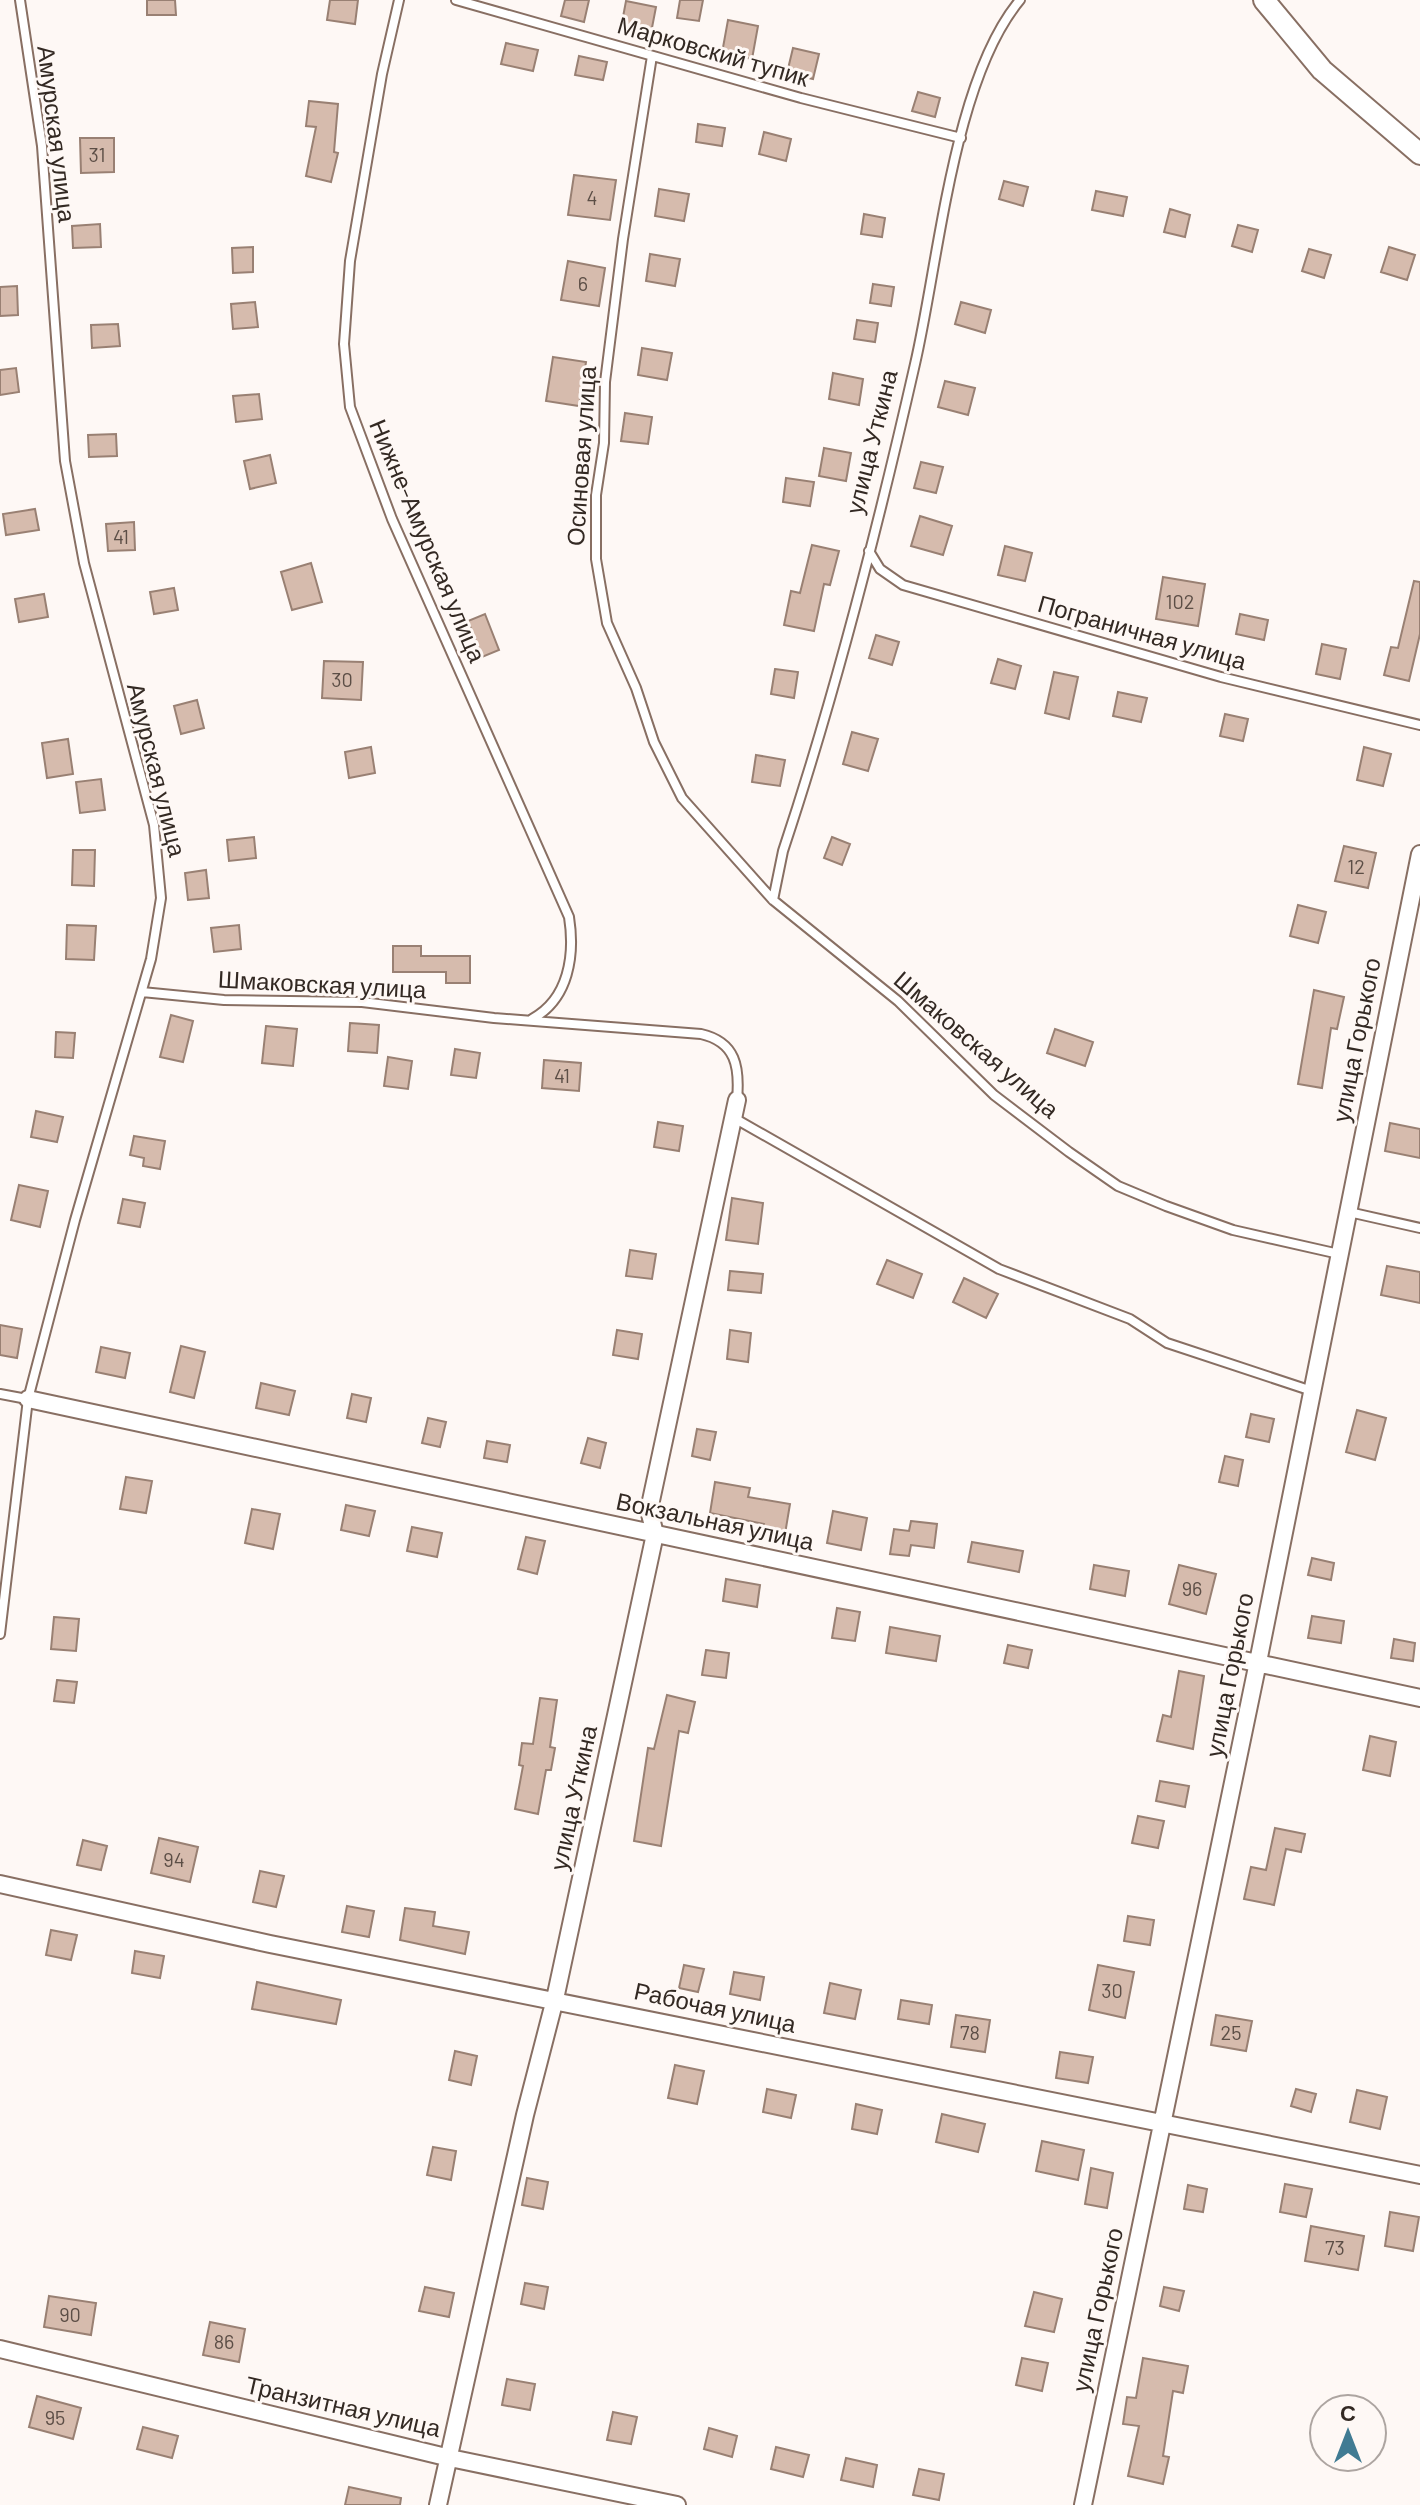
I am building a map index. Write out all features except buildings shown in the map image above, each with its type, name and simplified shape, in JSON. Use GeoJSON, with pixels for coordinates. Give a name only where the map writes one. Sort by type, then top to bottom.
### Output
{"type":"FeatureCollection","features":[{"type":"Feature","properties":{"kind":"street"},"geometry":{"type":"LineString","coordinates":[[1264,0],[1322,70],[1420,154]]}},
{"type":"Feature","properties":{"kind":"street","name":"улица Горького"},"geometry":{"type":"LineString","coordinates":[[1083,2505],[1258,1662],[1420,854]]}},
{"type":"Feature","properties":{"kind":"street","name":"улица Уткина"},"geometry":{"type":"LineString","coordinates":[[438,2505],[525,2115],[555,1999],[655,1534],[649,1510],[737,1100]]}},
{"type":"Feature","properties":{"kind":"street","name":"Вокзальная улица"},"geometry":{"type":"LineString","coordinates":[[28,1399],[1420,1698]]}},
{"type":"Feature","properties":{"kind":"street","name":"Рабочая улица"},"geometry":{"type":"LineString","coordinates":[[0,1884],[270,1944],[1420,2175]]}},
{"type":"Feature","properties":{"kind":"street","name":"Транзитная улица"},"geometry":{"type":"LineString","coordinates":[[0,2349],[450,2458],[677,2505]]}},
{"type":"Feature","properties":{"kind":"lane","name":"Амурская улица"},"geometry":{"type":"LineString","coordinates":[[0,1634],[28,1399],[159,925],[161,868],[154,825],[84,563],[65,461],[42,146],[20,0]]}},
{"type":"Feature","properties":{"kind":"lane","name":"Нижне-Амурская улица"},"geometry":{"type":"LineString","coordinates":[[399,0],[382,74],[350,261],[344,344],[346,380],[350,407],[392,519],[569,917],[572,956],[567,976],[553,1003],[532,1019]]}},
{"type":"Feature","properties":{"kind":"lane","name":"Марковский тупик"},"geometry":{"type":"LineString","coordinates":[[456,0],[961,138]]}},
{"type":"Feature","properties":{"kind":"lane","name":"улица Уткина"},"geometry":{"type":"LineString","coordinates":[[773,900],[783,851],[869,551],[916,363],[961,138],[992,41],[1020,0]]}},
{"type":"Feature","properties":{"kind":"lane","name":"Осиновая улица"},"geometry":{"type":"LineString","coordinates":[[652,56],[608,355],[604,443],[596,495],[596,559],[607,623],[636,688],[654,742],[682,798],[746,869]]}},
{"type":"Feature","properties":{"kind":"lane","name":"Пограничная улица"},"geometry":{"type":"LineString","coordinates":[[869,551],[880,569],[903,585],[1221,677],[1420,725]]}},
{"type":"Feature","properties":{"kind":"lane","name":"Шмаковская улица"},"geometry":{"type":"LineString","coordinates":[[746,869],[773,900],[898,1001],[994,1095],[1118,1186],[1233,1230],[1340,1254]]}},
{"type":"Feature","properties":{"kind":"lane","name":"Шмаковская улица"},"geometry":{"type":"LineString","coordinates":[[142,992],[224,1000],[362,1002],[494,1018],[655,1028],[715,1038],[725,1044],[737,1061],[737,1100]]}},
{"type":"Feature","properties":{"kind":"lane"},"geometry":{"type":"LineString","coordinates":[[734,1117],[999,1269],[1130,1319],[1167,1343],[1312,1391]]}},
{"type":"Feature","properties":{"kind":"lane"},"geometry":{"type":"LineString","coordinates":[[1349,1212],[1420,1228]]}},
{"type":"Feature","properties":{"kind":"lane","name":"Вокзальная улица"},"geometry":{"type":"LineString","coordinates":[[0,1394],[28,1399]]}}]}
